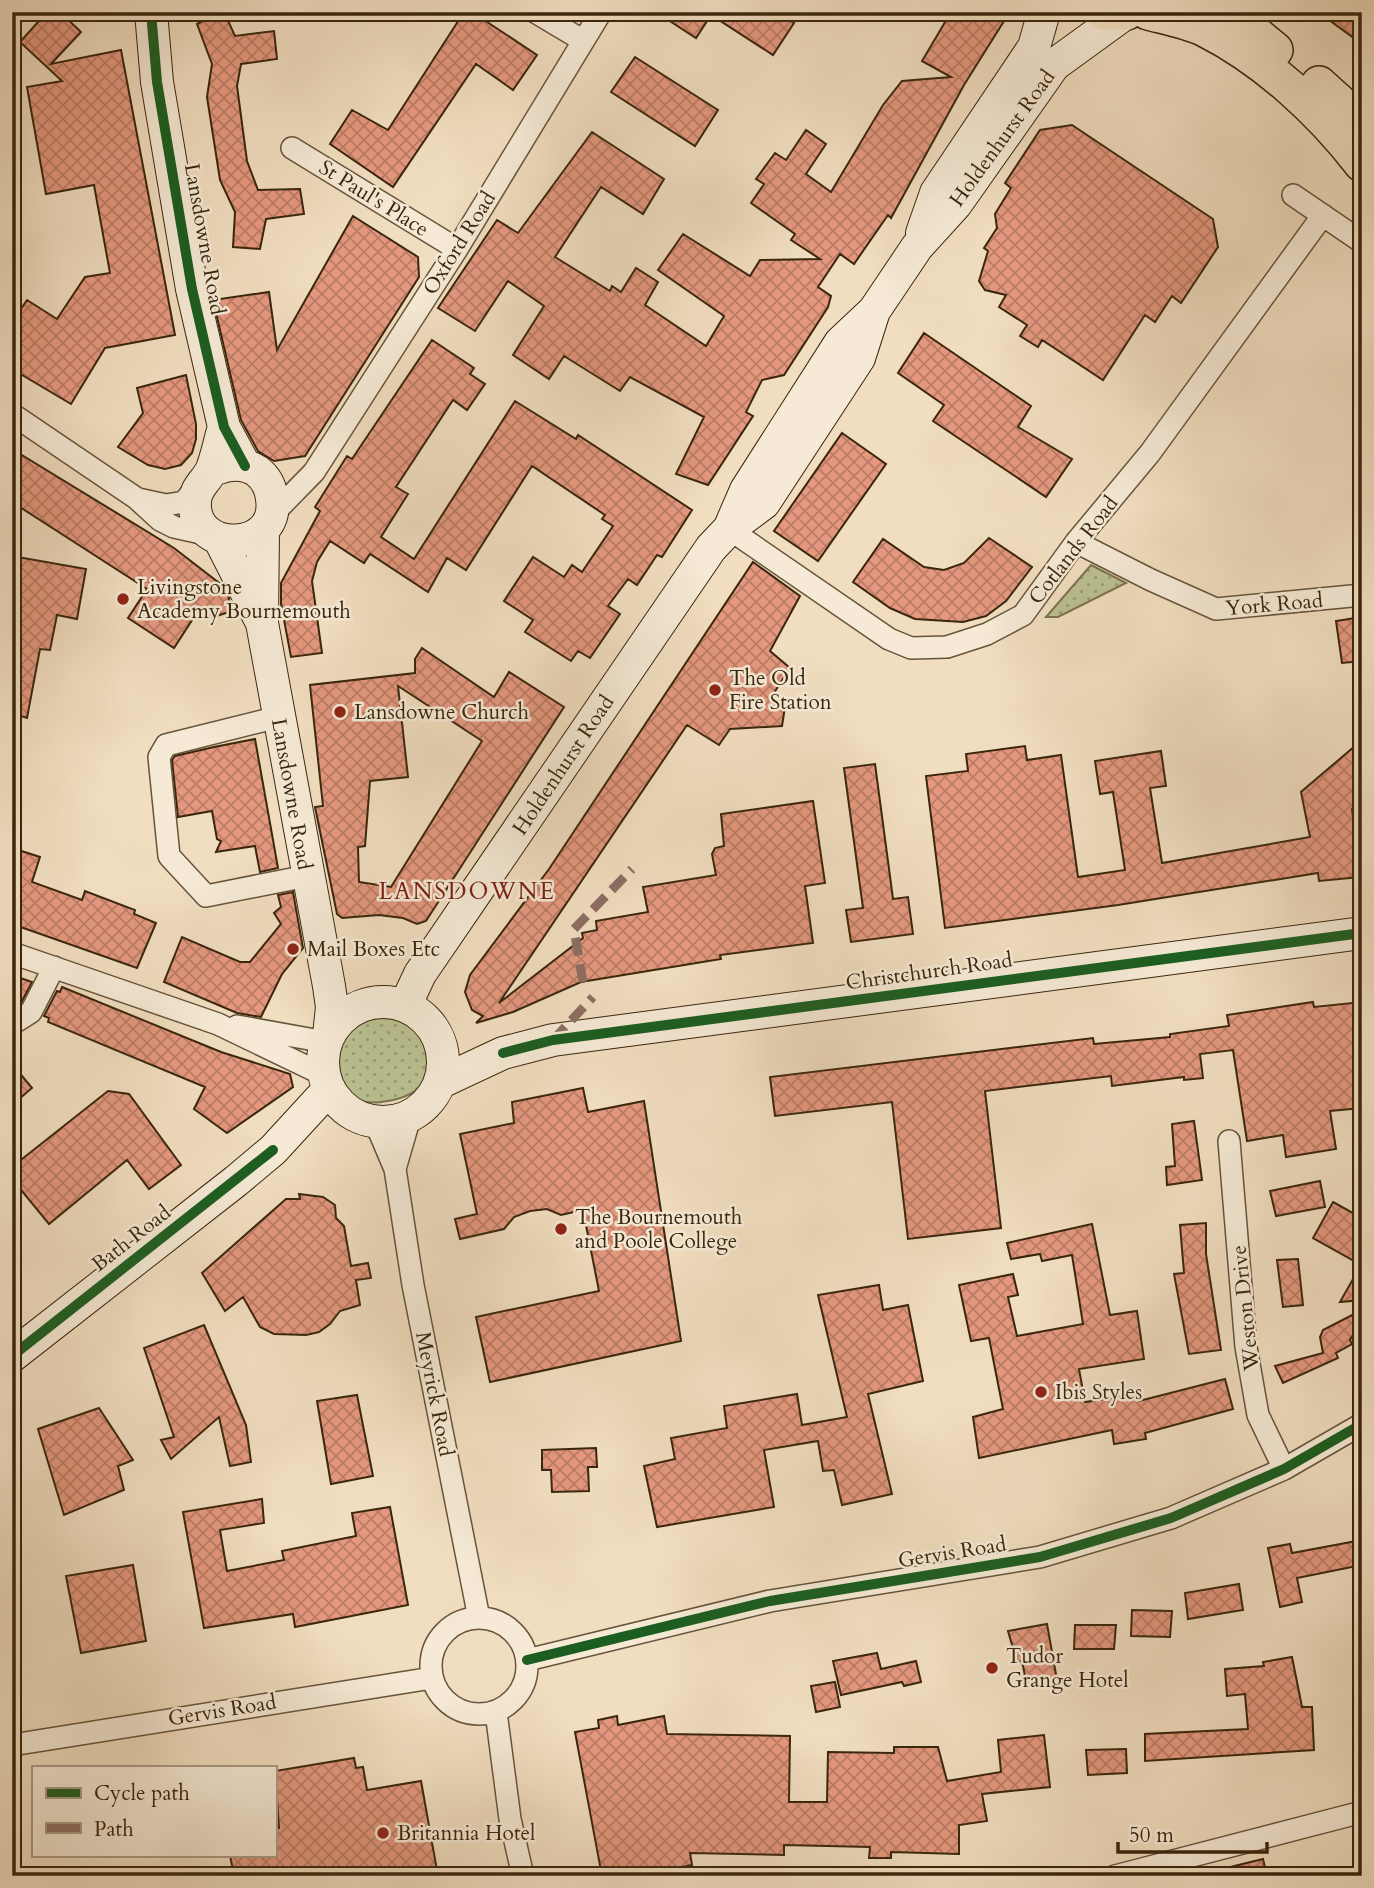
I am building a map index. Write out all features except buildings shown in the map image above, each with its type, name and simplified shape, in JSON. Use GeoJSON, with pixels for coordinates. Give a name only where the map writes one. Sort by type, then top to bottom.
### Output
{"type":"FeatureCollection","features":[{"type":"Feature","properties":{"kind":"main road","name":"Lansdowne Road"},"geometry":{"type":"LineString","coordinates":[[151,12],[157,82],[192,289],[224,427],[251,468]]}},
{"type":"Feature","properties":{"kind":"main road","name":"Holdenhurst Road"},"geometry":{"type":"LineString","coordinates":[[917,247],[936,193],[1034,47],[1044,12]]}},
{"type":"Feature","properties":{"kind":"main road"},"geometry":{"type":"LineString","coordinates":[[1104,12],[1127,12]]}},
{"type":"Feature","properties":{"kind":"main road","name":"Holdenhurst Road"},"geometry":{"type":"LineString","coordinates":[[405,1006],[420,974],[690,579],[729,529],[746,490],[840,343],[874,312],[917,247],[956,204],[1054,65],[1127,12]]}},
{"type":"Feature","properties":{"kind":"main road"},"geometry":{"type":"LineString","coordinates":[[1148,12],[1204,29],[1265,69],[1329,123],[1362,164]]}},
{"type":"Feature","properties":{"kind":"main road"},"geometry":{"type":"LineString","coordinates":[[1229,12],[1259,40],[1296,65],[1362,123]]}},
{"type":"Feature","properties":{"kind":"main road","name":"Lansdowne Road"},"geometry":{"type":"LineString","coordinates":[[206,476],[224,427]]}},
{"type":"Feature","properties":{"kind":"main road"},"geometry":{"type":"LineString","coordinates":[[233,464],[251,468],[271,492],[267,523],[243,541],[215,537],[196,515],[194,503],[206,476],[233,464]]}},
{"type":"Feature","properties":{"kind":"main road","name":"Lansdowne Road"},"geometry":{"type":"LineString","coordinates":[[267,523],[262,624],[330,997],[328,1038]]}},
{"type":"Feature","properties":{"kind":"main road","name":"Lansdowne Road"},"geometry":{"type":"LineString","coordinates":[[215,537],[262,624]]}},
{"type":"Feature","properties":{"kind":"main road","name":"Lansdowne Road"},"geometry":{"type":"LineString","coordinates":[[308,879],[331,930],[347,980],[364,1005]]}},
{"type":"Feature","properties":{"kind":"main road","name":"Christchurch Road"},"geometry":{"type":"LineString","coordinates":[[440,1082],[503,1053],[553,1040],[1362,933]]}},
{"type":"Feature","properties":{"kind":"main road"},"geometry":{"type":"LineString","coordinates":[[392,1003],[405,1006],[422,1016],[440,1040],[444,1052],[440,1082],[433,1096],[410,1117],[393,1122],[363,1118],[326,1082],[328,1038],[338,1022],[364,1005],[392,1003]]}},
{"type":"Feature","properties":{"kind":"main road","name":"Christchurch Road"},"geometry":{"type":"LineString","coordinates":[[440,1040],[468,1050],[503,1053]]}},
{"type":"Feature","properties":{"kind":"main road","name":"Bath Road"},"geometry":{"type":"LineString","coordinates":[[12,1356],[273,1150],[326,1082]]}},
{"type":"Feature","properties":{"kind":"main road","name":"Bath Road"},"geometry":{"type":"LineString","coordinates":[[273,1150],[363,1118]]}},
{"type":"Feature","properties":{"kind":"street"},"geometry":{"type":"LineString","coordinates":[[536,12],[582,40]]}},
{"type":"Feature","properties":{"kind":"street","name":"Oxford Road"},"geometry":{"type":"LineString","coordinates":[[267,523],[314,472],[457,249],[601,12]]}},
{"type":"Feature","properties":{"kind":"street","name":"St Paul's Place"},"geometry":{"type":"LineString","coordinates":[[292,148],[457,249]]}},
{"type":"Feature","properties":{"kind":"street"},"geometry":{"type":"LineString","coordinates":[[1293,195],[1362,242]]}},
{"type":"Feature","properties":{"kind":"street","name":"Cotlands Road"},"geometry":{"type":"LineString","coordinates":[[729,529],[890,639],[911,648],[928,649],[978,638],[1023,615],[1076,542],[1150,453],[1323,215]]}},
{"type":"Feature","properties":{"kind":"street"},"geometry":{"type":"LineString","coordinates":[[12,414],[136,498],[160,520],[174,527],[215,537]]}},
{"type":"Feature","properties":{"kind":"street"},"geometry":{"type":"LineString","coordinates":[[251,468],[286,480],[314,472]]}},
{"type":"Feature","properties":{"kind":"street"},"geometry":{"type":"LineString","coordinates":[[136,498],[166,505],[184,502],[206,476]]}},
{"type":"Feature","properties":{"kind":"street","name":"York Road"},"geometry":{"type":"LineString","coordinates":[[1076,542],[1216,609],[1362,595]]}},
{"type":"Feature","properties":{"kind":"street"},"geometry":{"type":"LineString","coordinates":[[278,717],[166,745],[159,757],[169,856],[206,896],[308,879]]}},
{"type":"Feature","properties":{"kind":"street"},"geometry":{"type":"LineString","coordinates":[[12,953],[218,1024],[326,1082]]}},
{"type":"Feature","properties":{"kind":"street"},"geometry":{"type":"LineString","coordinates":[[12,1024],[32,1012],[54,967]]}},
{"type":"Feature","properties":{"kind":"street"},"geometry":{"type":"LineString","coordinates":[[218,1024],[328,1038]]}},
{"type":"Feature","properties":{"kind":"street","name":"Meyrick Road"},"geometry":{"type":"LineString","coordinates":[[395,1169],[410,1117]]}},
{"type":"Feature","properties":{"kind":"street","name":"Meyrick Road"},"geometry":{"type":"LineString","coordinates":[[363,1118],[395,1169],[413,1285],[479,1618]]}},
{"type":"Feature","properties":{"kind":"street","name":"Weston Drive"},"geometry":{"type":"LineString","coordinates":[[1229,1140],[1246,1346],[1258,1415],[1284,1469]]}},
{"type":"Feature","properties":{"kind":"street","name":"Gervis Road"},"geometry":{"type":"LineString","coordinates":[[527,1660],[770,1601],[1040,1558],[1171,1518],[1284,1469],[1362,1423]]}},
{"type":"Feature","properties":{"kind":"street"},"geometry":{"type":"LineString","coordinates":[[479,1618],[496,1621],[510,1629],[521,1642],[527,1660],[527,1677],[520,1692],[509,1705],[496,1712],[479,1715],[463,1712],[448,1704],[432,1678],[431,1661],[436,1645],[446,1631],[460,1622],[479,1618]]}},
{"type":"Feature","properties":{"kind":"street","name":"Gervis Road"},"geometry":{"type":"LineString","coordinates":[[12,1745],[432,1678]]}},
{"type":"Feature","properties":{"kind":"street"},"geometry":{"type":"LineString","coordinates":[[496,1712],[510,1819],[523,1876]]}},
{"type":"Feature","properties":{"kind":"street"},"geometry":{"type":"LineString","coordinates":[[1115,1876],[1362,1812]]}},
{"type":"Feature","properties":{"kind":"green space"},"geometry":{"type":"Polygon","coordinates":[[[1091,565],[1126,583],[1058,617],[1046,617],[1091,565]]]}},
{"type":"Feature","properties":{"kind":"green space"},"geometry":{"type":"Polygon","coordinates":[[[382,1016],[406,1023],[424,1036],[431,1056],[429,1068],[424,1081],[410,1094],[373,1103],[361,1101],[350,1096],[337,1079],[335,1056],[343,1035],[351,1027],[382,1016]]]}},
{"type":"Feature","properties":{"kind":"marked path"},"geometry":{"type":"LineString","coordinates":[[583,982],[574,929],[632,869]]}},
{"type":"Feature","properties":{"kind":"marked path"},"geometry":{"type":"LineString","coordinates":[[553,1040],[593,997]]}},
{"type":"Feature","properties":{"kind":"cycle path"},"geometry":{"type":"LineString","coordinates":[[151,12],[157,82],[192,289],[224,427],[245,466]]}},
{"type":"Feature","properties":{"kind":"cycle path"},"geometry":{"type":"LineString","coordinates":[[503,1053],[553,1040],[1362,933]]}},
{"type":"Feature","properties":{"kind":"cycle path"},"geometry":{"type":"LineString","coordinates":[[12,1356],[273,1150]]}},
{"type":"Feature","properties":{"kind":"cycle path"},"geometry":{"type":"LineString","coordinates":[[527,1660],[770,1601],[1040,1557],[1171,1518],[1284,1469],[1362,1424]]}},
{"type":"Feature","properties":{"kind":"place","name":"Livingstone Academy Bournemouth"},"geometry":{"type":"Point","coordinates":[123,599]}},
{"type":"Feature","properties":{"kind":"place","name":"The Old Fire Station"},"geometry":{"type":"Point","coordinates":[715,690]}},
{"type":"Feature","properties":{"kind":"place","name":"Lansdowne Church"},"geometry":{"type":"Point","coordinates":[340,712]}},
{"type":"Feature","properties":{"kind":"place","name":"Mail Boxes Etc"},"geometry":{"type":"Point","coordinates":[293,949]}},
{"type":"Feature","properties":{"kind":"place","name":"The Bournemouth and Poole College"},"geometry":{"type":"Point","coordinates":[561,1229]}},
{"type":"Feature","properties":{"kind":"place","name":"Ibis Styles"},"geometry":{"type":"Point","coordinates":[1041,1392]}},
{"type":"Feature","properties":{"kind":"place","name":"Tudor Grange Hotel"},"geometry":{"type":"Point","coordinates":[992,1668]}},
{"type":"Feature","properties":{"kind":"place","name":"Britannia Hotel"},"geometry":{"type":"Point","coordinates":[383,1833]}},
{"type":"Feature","properties":{"kind":"district","name":"LANSDOWNE"},"geometry":{"type":"Point","coordinates":[467,891]}}]}
